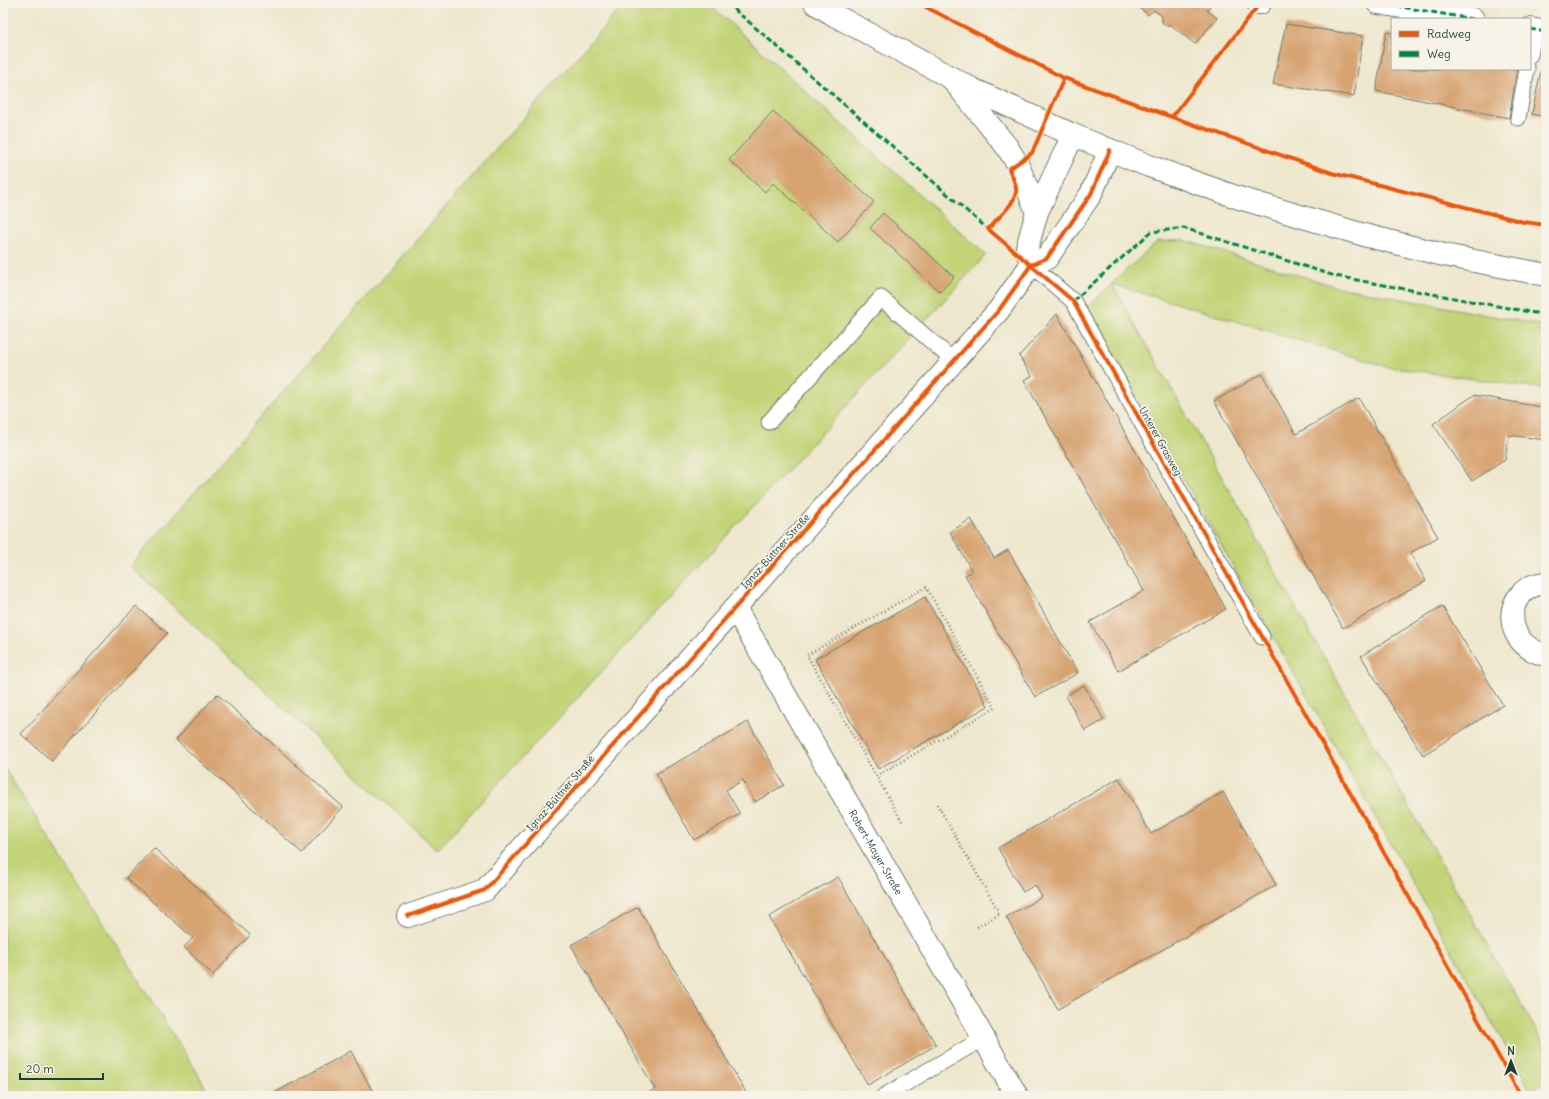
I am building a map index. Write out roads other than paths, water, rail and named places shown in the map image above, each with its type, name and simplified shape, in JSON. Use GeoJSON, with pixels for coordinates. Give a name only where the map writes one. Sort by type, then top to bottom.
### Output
{"type":"FeatureCollection","features":[{"type":"Feature","properties":{"kind":"street"},"geometry":{"type":"LineString","coordinates":[[815,3],[834,15],[953,80],[1073,135],[1149,166],[1239,198],[1364,235],[1444,255],[1546,275]]}},
{"type":"Feature","properties":{"kind":"street"},"geometry":{"type":"LineString","coordinates":[[1378,3],[1467,18]]}},
{"type":"Feature","properties":{"kind":"street"},"geometry":{"type":"LineString","coordinates":[[953,80],[1007,147],[1017,163],[1037,212]]}},
{"type":"Feature","properties":{"kind":"street"},"geometry":{"type":"LineString","coordinates":[[1031,265],[1027,248],[1037,212],[1073,135]]}},
{"type":"Feature","properties":{"kind":"street","name":"Ignaz-Büttner-Straße"},"geometry":{"type":"LineString","coordinates":[[408,916],[485,890],[999,310],[1031,265],[1047,258],[1091,194],[1110,150]]}},
{"type":"Feature","properties":{"kind":"street"},"geometry":{"type":"LineString","coordinates":[[1546,583],[1535,584],[1518,597],[1512,614],[1514,631],[1522,644],[1536,653],[1546,656]]}},
{"type":"Feature","properties":{"kind":"street","name":"Robert-Mayer-Straße"},"geometry":{"type":"LineString","coordinates":[[735,608],[1017,1096]]}},
{"type":"Feature","properties":{"kind":"lane"},"geometry":{"type":"LineString","coordinates":[[1531,51],[1537,30]]}},
{"type":"Feature","properties":{"kind":"lane"},"geometry":{"type":"LineString","coordinates":[[1518,118],[1527,70]]}},
{"type":"Feature","properties":{"kind":"lane","name":"Unterer Grasweg"},"geometry":{"type":"LineString","coordinates":[[1031,265],[1073,301],[1262,637]]}},
{"type":"Feature","properties":{"kind":"lane"},"geometry":{"type":"LineString","coordinates":[[769,422],[881,298],[954,361]]}},
{"type":"Feature","properties":{"kind":"lane"},"geometry":{"type":"LineString","coordinates":[[884,1096],[984,1038]]}}]}
